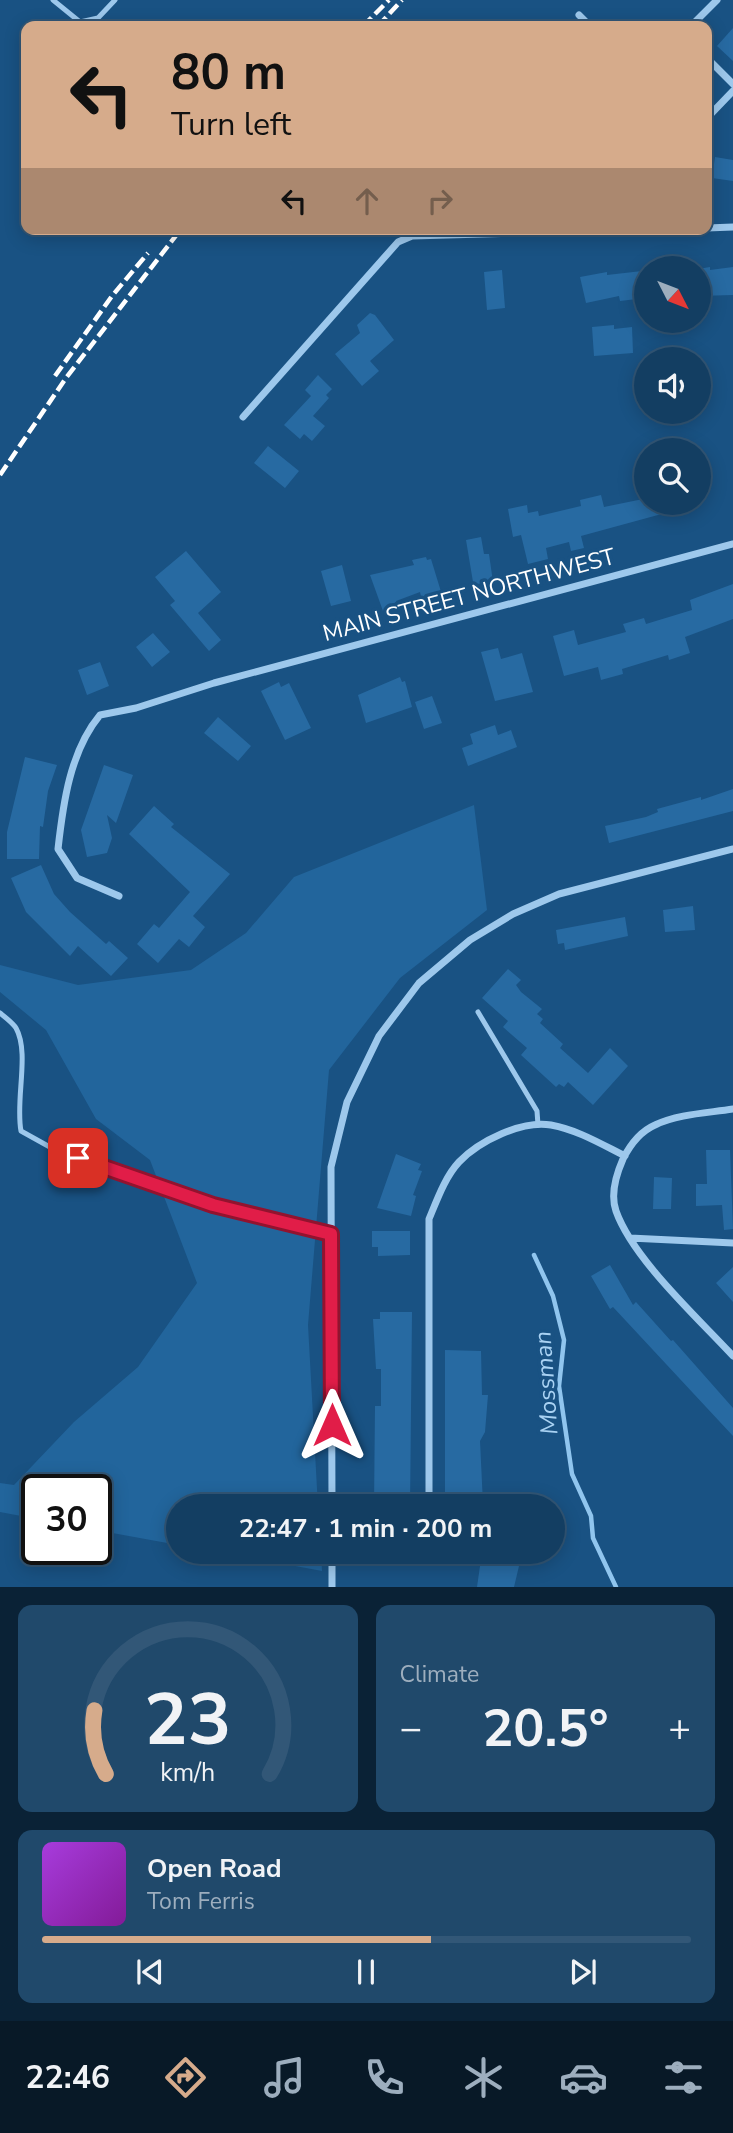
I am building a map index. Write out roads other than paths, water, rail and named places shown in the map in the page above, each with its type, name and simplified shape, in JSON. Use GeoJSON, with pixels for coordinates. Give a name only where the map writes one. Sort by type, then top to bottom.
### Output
{"type":"FeatureCollection","features":[{"type":"Feature","properties":{"kind":"street"},"geometry":{"type":"LineString","coordinates":[[696,21],[717,0]]}},
{"type":"Feature","properties":{"kind":"street"},"geometry":{"type":"LineString","coordinates":[[579,15],[585,21]]}},
{"type":"Feature","properties":{"kind":"street"},"geometry":{"type":"LineString","coordinates":[[712,63],[733,84]]}},
{"type":"Feature","properties":{"kind":"street"},"geometry":{"type":"LineString","coordinates":[[712,113],[733,91]]}},
{"type":"Feature","properties":{"kind":"street"},"geometry":{"type":"LineString","coordinates":[[712,228],[733,227]]}},
{"type":"Feature","properties":{"kind":"street"},"geometry":{"type":"LineString","coordinates":[[243,417],[398,242],[421,235]]}},
{"type":"Feature","properties":{"kind":"street","name":"MAIN STREET NORTHWEST"},"geometry":{"type":"LineString","coordinates":[[119,896],[77,878],[58,849],[62,809],[84,734],[100,715],[136,708],[214,683],[733,544]]}},
{"type":"Feature","properties":{"kind":"street"},"geometry":{"type":"LineString","coordinates":[[332,1494],[331,1167],[347,1102],[379,1036],[419,983],[470,940],[513,914],[559,894],[733,849]]}},
{"type":"Feature","properties":{"kind":"street"},"geometry":{"type":"LineString","coordinates":[[733,1109],[656,1124],[630,1145],[616,1175],[614,1193],[615,1210],[630,1238],[663,1280],[733,1356]]}},
{"type":"Feature","properties":{"kind":"street"},"geometry":{"type":"LineString","coordinates":[[429,1494],[429,1219],[443,1186],[459,1162],[494,1139],[524,1126],[549,1125],[583,1135],[625,1156]]}},
{"type":"Feature","properties":{"kind":"street"},"geometry":{"type":"LineString","coordinates":[[630,1238],[733,1243]]}},
{"type":"Feature","properties":{"kind":"street"},"geometry":{"type":"LineString","coordinates":[[332,1564],[332,1587]]}},
{"type":"Feature","properties":{"kind":"lane"},"geometry":{"type":"LineString","coordinates":[[53,0],[79,21]]}},
{"type":"Feature","properties":{"kind":"lane"},"geometry":{"type":"LineString","coordinates":[[84,21],[98,18],[115,0]]}},
{"type":"Feature","properties":{"kind":"lane"},"geometry":{"type":"LineString","coordinates":[[478,1012],[537,1111],[538,1125]]}},
{"type":"Feature","properties":{"kind":"lane"},"geometry":{"type":"LineString","coordinates":[[0,1013],[16,1028],[23,1059],[18,1113],[21,1131],[57,1151],[213,1205],[331,1234]]}},
{"type":"Feature","properties":{"kind":"waterway","name":"Mossman"},"geometry":{"type":"LineString","coordinates":[[534,1255],[553,1296],[564,1340],[559,1386],[572,1474],[591,1516],[593,1538],[616,1587]]}},
{"type":"Feature","properties":{"kind":"railway"},"geometry":{"type":"LineString","coordinates":[[368,21],[389,0]]}},
{"type":"Feature","properties":{"kind":"railway"},"geometry":{"type":"LineString","coordinates":[[383,21],[402,0]]}},
{"type":"Feature","properties":{"kind":"railway"},"geometry":{"type":"LineString","coordinates":[[0,475],[66,378],[176,235]]}},
{"type":"Feature","properties":{"kind":"railway"},"geometry":{"type":"LineString","coordinates":[[55,376],[112,296],[148,253]]}}]}
